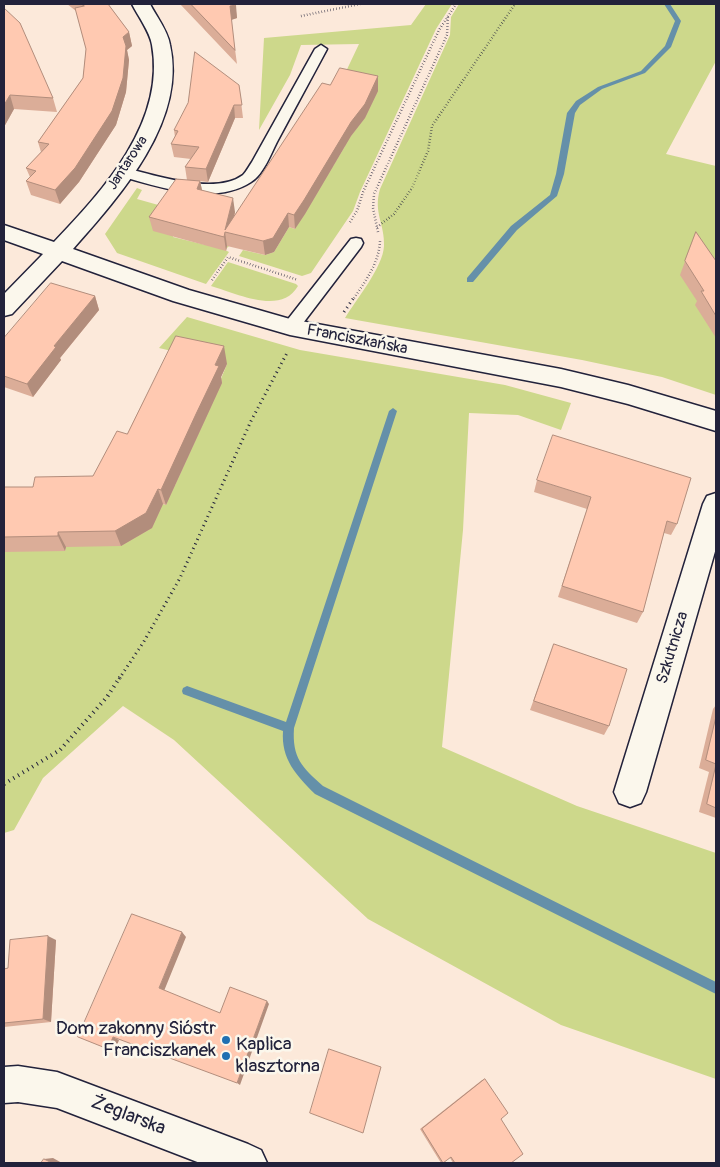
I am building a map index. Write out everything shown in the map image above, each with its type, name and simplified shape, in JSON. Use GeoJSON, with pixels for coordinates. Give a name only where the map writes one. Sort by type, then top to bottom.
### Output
{"type":"FeatureCollection","features":[{"type":"Feature","properties":{"kind":"street","name":"Jantarowa"},"geometry":{"type":"LineString","coordinates":[[4,308],[58,252],[125,173],[145,140],[158,109],[163,83],[164,56],[159,35],[150,14],[141,4]]}},
{"type":"Feature","properties":{"kind":"street","name":"Franciszkańska"},"geometry":{"type":"LineString","coordinates":[[4,232],[183,296],[251,317],[331,336],[540,373],[640,397],[716,421]]}},
{"type":"Feature","properties":{"kind":"street","name":"Szkutnicza"},"geometry":{"type":"LineString","coordinates":[[630,792],[716,504]]}},
{"type":"Feature","properties":{"kind":"street","name":"Żeglarska"},"geometry":{"type":"LineString","coordinates":[[4,1085],[18,1084],[57,1090],[248,1163]]}},
{"type":"Feature","properties":{"kind":"lane"},"geometry":{"type":"LineString","coordinates":[[125,173],[202,188],[218,189],[234,185],[247,178],[258,164],[322,49]]}},
{"type":"Feature","properties":{"kind":"lane"},"geometry":{"type":"LineString","coordinates":[[296,328],[356,243]]}},
{"type":"Feature","properties":{"kind":"path"},"geometry":{"type":"LineString","coordinates":[[301,16],[360,4]]}},
{"type":"Feature","properties":{"kind":"path"},"geometry":{"type":"LineString","coordinates":[[349,223],[357,211],[363,192],[430,48],[456,4]]}},
{"type":"Feature","properties":{"kind":"path"},"geometry":{"type":"LineString","coordinates":[[356,243],[394,214],[412,188],[428,151],[432,126],[516,4]]}},
{"type":"Feature","properties":{"kind":"path"},"geometry":{"type":"LineString","coordinates":[[331,336],[377,260],[380,245],[373,200],[376,188],[447,35],[448,15]]}},
{"type":"Feature","properties":{"kind":"path"},"geometry":{"type":"LineString","coordinates":[[208,285],[228,257],[299,280]]}},
{"type":"Feature","properties":{"kind":"path"},"geometry":{"type":"LineString","coordinates":[[4,784],[60,750],[107,696],[143,643],[180,578],[251,421],[296,328]]}},
{"type":"Feature","properties":{"kind":"green space"},"geometry":{"type":"Polygon","coordinates":[[[426,4],[452,4],[436,29],[360,192],[353,211],[311,273],[302,276],[239,256],[243,250],[265,255],[274,252],[289,227],[295,229],[326,164],[333,166],[345,146],[341,82],[359,44],[301,45],[290,75],[259,130],[264,38],[411,25],[426,4]]]}},
{"type":"Feature","properties":{"kind":"green space"},"geometry":{"type":"Polygon","coordinates":[[[459,4],[716,4],[716,61],[666,154],[716,166],[716,395],[662,377],[582,360],[345,318],[379,264],[384,246],[383,231],[378,212],[380,189],[450,35],[451,17],[459,4]]]}},
{"type":"Feature","properties":{"kind":"green space"},"geometry":{"type":"Polygon","coordinates":[[[137,188],[142,190],[137,199],[169,208],[173,237],[206,245],[209,241],[229,246],[225,250],[229,252],[206,284],[117,253],[105,234],[137,188]]]}},
{"type":"Feature","properties":{"kind":"green space"},"geometry":{"type":"Polygon","coordinates":[[[228,262],[298,286],[290,295],[281,300],[270,301],[245,297],[211,286],[228,262]]]}},
{"type":"Feature","properties":{"kind":"green space"},"geometry":{"type":"Polygon","coordinates":[[[187,317],[300,350],[505,385],[571,403],[561,430],[518,415],[469,413],[463,530],[442,747],[577,806],[716,853],[716,1079],[561,1025],[368,919],[174,740],[123,706],[43,778],[14,830],[4,833],[4,549],[65,551],[66,547],[163,504],[166,505],[173,484],[175,485],[199,432],[227,364],[159,348],[187,317]]]}},
{"type":"Feature","properties":{"kind":"building"},"geometry":{"type":"Polygon","coordinates":[[[81,4],[108,4],[129,32],[123,37],[126,46],[123,78],[112,111],[75,168],[55,190],[26,181],[36,171],[26,168],[49,144],[38,142],[83,78],[86,49],[75,8],[84,6],[81,4]]]}},
{"type":"Feature","properties":{"kind":"building"},"geometry":{"type":"Polygon","coordinates":[[[191,4],[236,5],[230,6],[235,50],[191,4]]]}},
{"type":"Feature","properties":{"kind":"building"},"geometry":{"type":"Polygon","coordinates":[[[4,8],[20,23],[53,98],[10,95],[4,105],[4,8]]]}},
{"type":"Feature","properties":{"kind":"building"},"geometry":{"type":"Polygon","coordinates":[[[195,52],[239,85],[242,105],[234,105],[206,169],[185,167],[199,147],[171,144],[178,131],[174,130],[188,103],[195,52]]]}},
{"type":"Feature","properties":{"kind":"building"},"geometry":{"type":"Polygon","coordinates":[[[340,68],[378,76],[365,104],[351,122],[304,200],[294,215],[288,213],[273,238],[263,241],[225,232],[224,237],[149,217],[176,179],[200,181],[197,189],[233,198],[225,230],[322,83],[330,85],[340,68]]]}},
{"type":"Feature","properties":{"kind":"building"},"geometry":{"type":"Polygon","coordinates":[[[696,232],[716,261],[716,316],[701,291],[704,291],[685,261],[696,232]]]}},
{"type":"Feature","properties":{"kind":"building"},"geometry":{"type":"Polygon","coordinates":[[[51,283],[95,296],[54,346],[56,347],[27,384],[4,376],[4,338],[51,283]]]}},
{"type":"Feature","properties":{"kind":"building"},"geometry":{"type":"Polygon","coordinates":[[[176,336],[224,346],[215,365],[219,366],[161,490],[158,489],[146,513],[115,531],[58,532],[58,536],[4,537],[4,487],[33,487],[35,477],[93,476],[117,431],[127,434],[176,336]]]}},
{"type":"Feature","properties":{"kind":"building"},"geometry":{"type":"Polygon","coordinates":[[[553,435],[691,478],[677,524],[667,521],[643,612],[562,586],[591,497],[537,480],[553,435]]]}},
{"type":"Feature","properties":{"kind":"building"},"geometry":{"type":"Polygon","coordinates":[[[554,644],[627,669],[609,726],[534,701],[554,644]]]}},
{"type":"Feature","properties":{"kind":"building"},"geometry":{"type":"Polygon","coordinates":[[[716,717],[716,764],[706,760],[716,717]]]}},
{"type":"Feature","properties":{"kind":"building"},"geometry":{"type":"Polygon","coordinates":[[[716,765],[716,808],[707,804],[716,765]]]}},
{"type":"Feature","properties":{"kind":"building"},"geometry":{"type":"Polygon","coordinates":[[[132,914],[182,932],[159,988],[220,1013],[230,987],[267,1001],[237,1083],[113,1037],[108,1049],[78,1037],[132,914]]]}},
{"type":"Feature","properties":{"kind":"building"},"geometry":{"type":"Polygon","coordinates":[[[48,936],[43,1019],[4,1023],[4,969],[8,968],[10,940],[48,936]]]}},
{"type":"Feature","properties":{"kind":"building"},"geometry":{"type":"Polygon","coordinates":[[[329,1049],[381,1067],[363,1133],[310,1113],[329,1049]]]}},
{"type":"Feature","properties":{"kind":"building"},"geometry":{"type":"Polygon","coordinates":[[[485,1079],[508,1113],[501,1119],[523,1154],[511,1163],[455,1163],[451,1157],[443,1163],[422,1129],[485,1079]]]}},
{"type":"Feature","properties":{"kind":"building"},"geometry":{"type":"Polygon","coordinates":[[[44,1159],[52,1163],[41,1163],[44,1159]]]}},
{"type":"Feature","properties":{"kind":"waterway"},"geometry":{"type":"LineString","coordinates":[[470,280],[514,228],[553,196],[560,174],[571,113],[578,103],[600,88],[643,72],[668,47],[678,21],[667,4]]}},
{"type":"Feature","properties":{"kind":"waterway"},"geometry":{"type":"LineString","coordinates":[[289,728],[393,411]]}},
{"type":"Feature","properties":{"kind":"waterway"},"geometry":{"type":"LineString","coordinates":[[187,691],[289,728]]}},
{"type":"Feature","properties":{"kind":"waterway"},"geometry":{"type":"LineString","coordinates":[[289,728],[289,748],[294,763],[319,790],[716,988]]}},
{"type":"Feature","properties":{"kind":"place","name":"Dom zakonny Sióstr Franciszkanek"},"geometry":{"type":"Point","coordinates":[226,1040]}},
{"type":"Feature","properties":{"kind":"place","name":"Kaplica klasztorna"},"geometry":{"type":"Point","coordinates":[226,1056]}}]}
